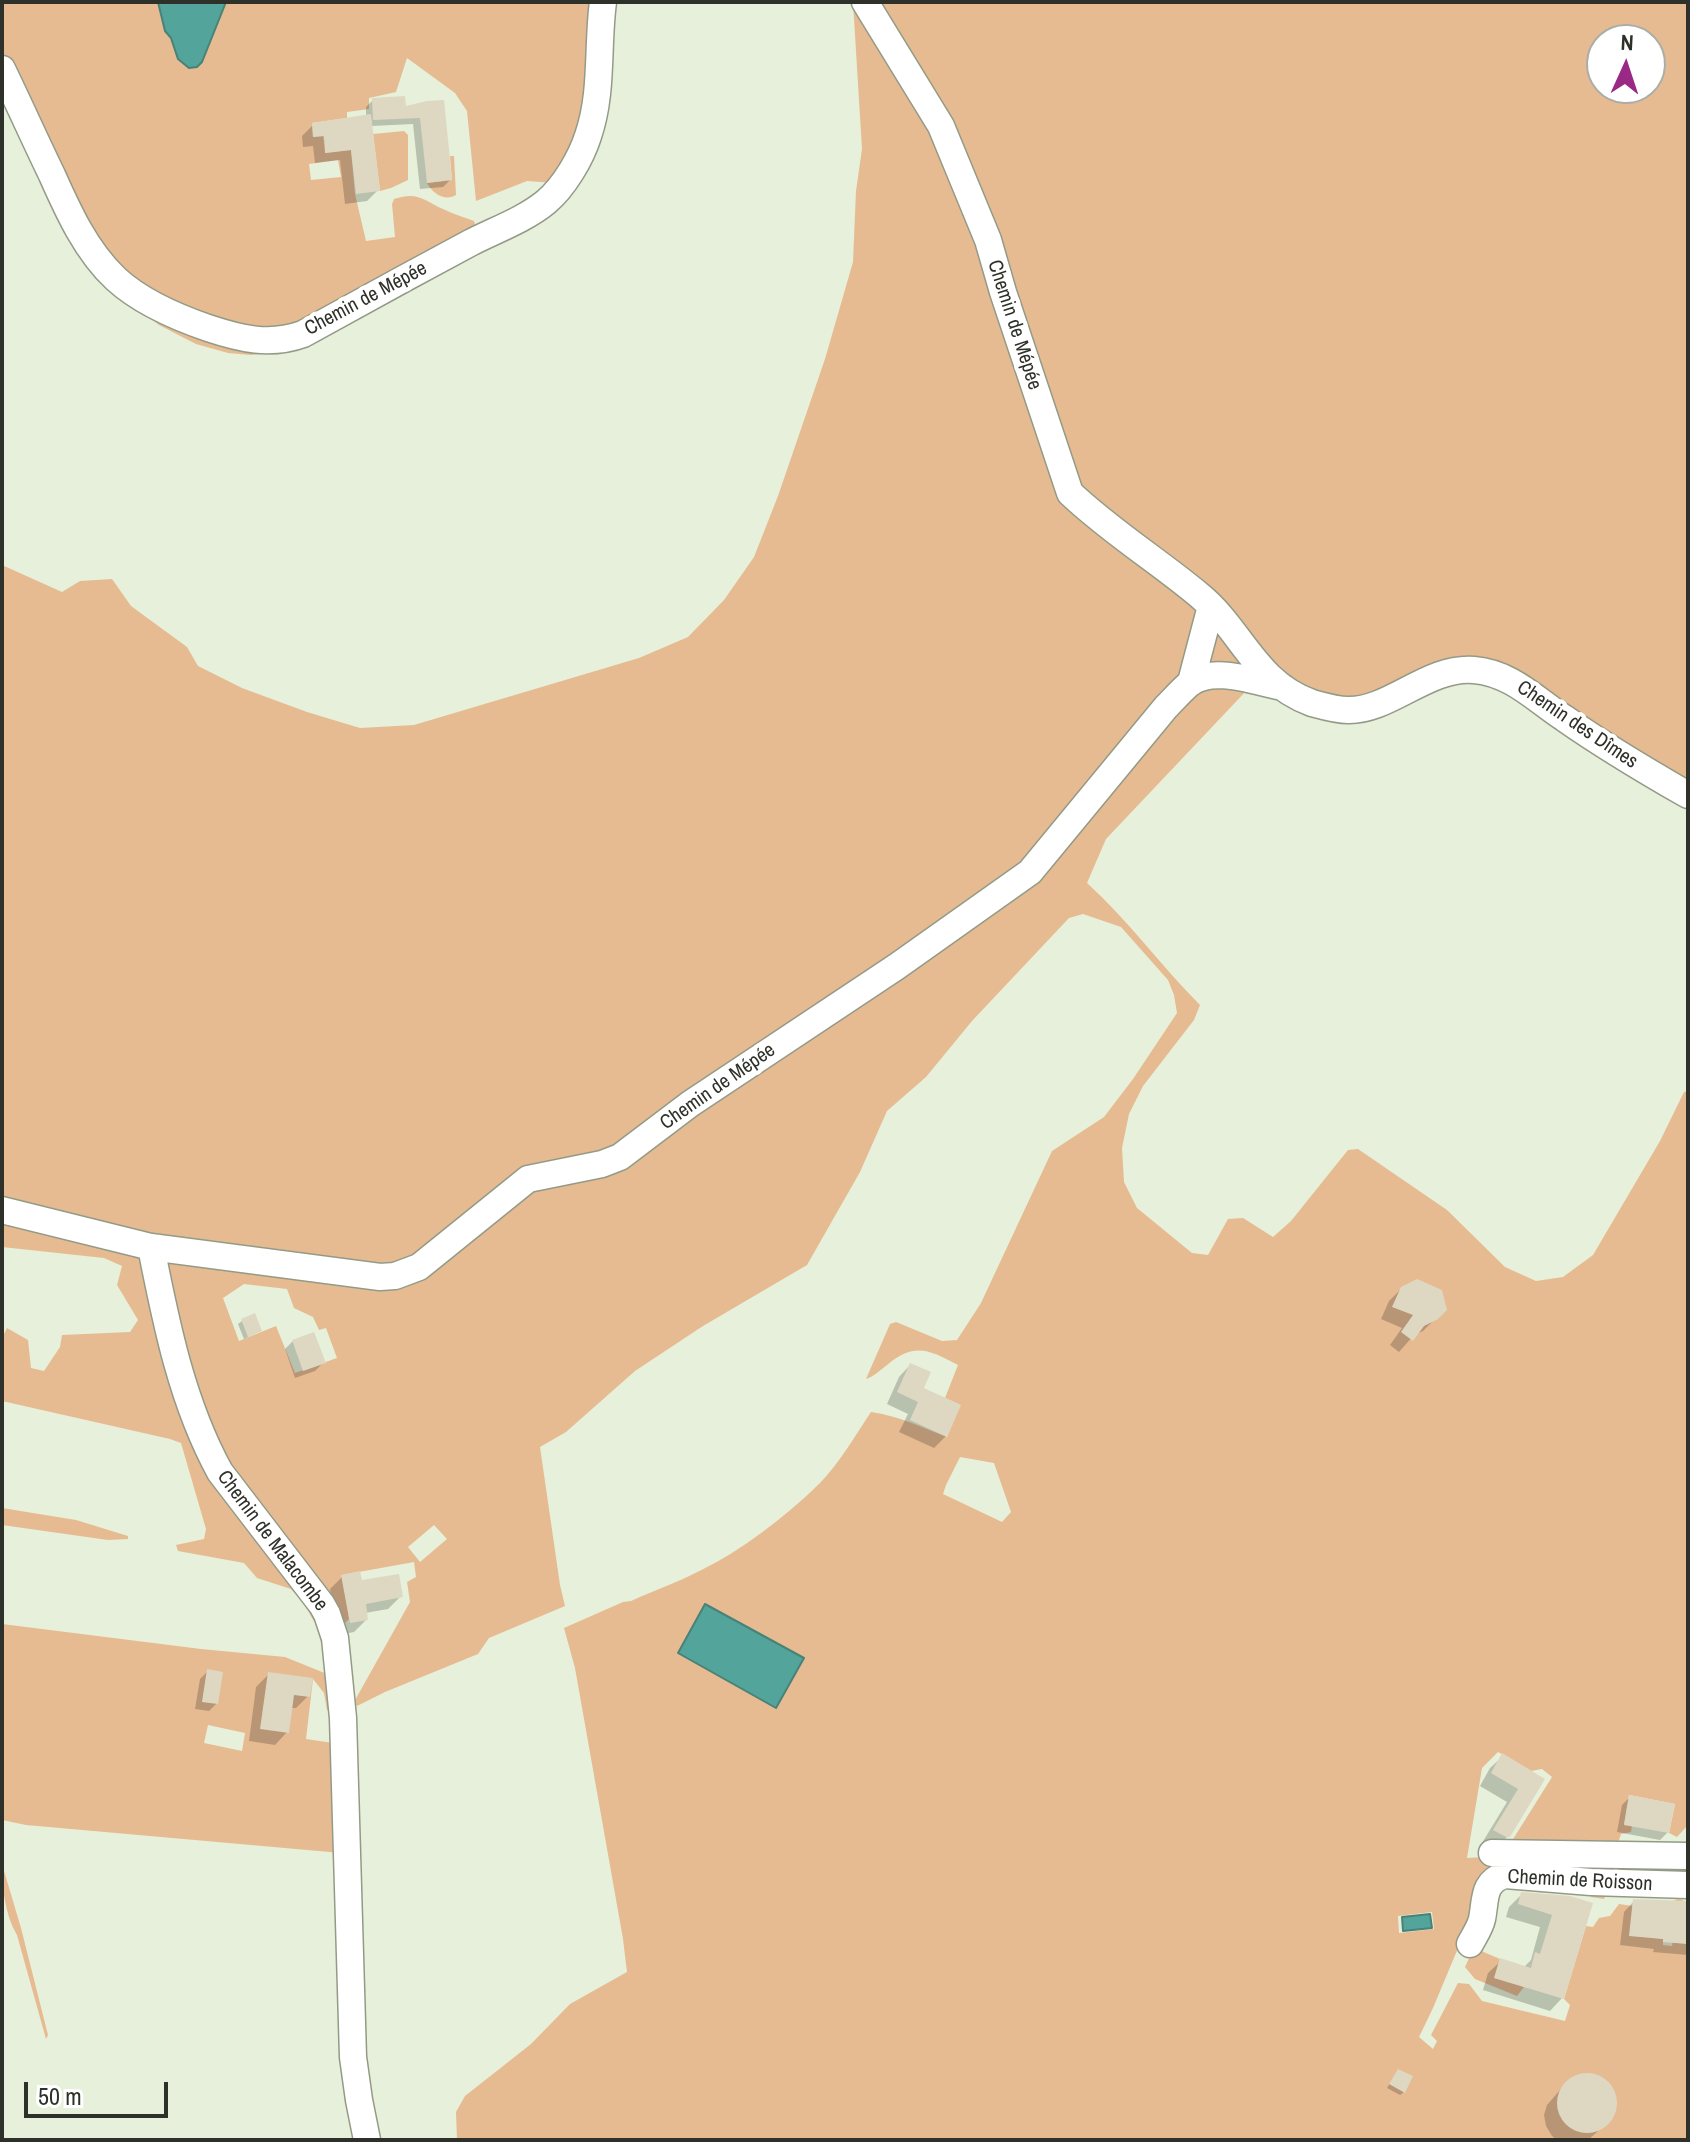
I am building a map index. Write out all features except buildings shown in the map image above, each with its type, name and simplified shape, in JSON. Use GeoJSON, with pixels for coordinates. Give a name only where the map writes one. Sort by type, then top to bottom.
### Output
{"type":"FeatureCollection","features":[{"type":"Feature","properties":{"kind":"street","name":"Chemin de Mépée"},"geometry":{"type":"LineString","coordinates":[[2,69],[69,212],[84,239],[117,279],[162,309],[196,324],[246,338],[286,340],[303,334],[534,211],[548,200],[568,174],[590,131],[597,91],[603,2]]}},
{"type":"Feature","properties":{"kind":"street","name":"Chemin de Mépée"},"geometry":{"type":"LineString","coordinates":[[865,2],[941,126],[988,240],[1070,493],[1211,606],[1259,668],[1282,687]]}},
{"type":"Feature","properties":{"kind":"street","name":"Chemin de Mépée"},"geometry":{"type":"LineString","coordinates":[[151,1247],[380,1277],[395,1276],[419,1267],[528,1179],[602,1164],[620,1157],[690,1104],[896,967],[1030,872],[1166,707],[1191,682],[1211,606]]}},
{"type":"Feature","properties":{"kind":"street","name":"Chemin des Dîmes"},"geometry":{"type":"LineString","coordinates":[[1282,687],[1309,702],[1349,710],[1366,708],[1445,674],[1474,670],[1494,674],[1512,680],[1562,717],[1688,795]]}},
{"type":"Feature","properties":{"kind":"street"},"geometry":{"type":"LineString","coordinates":[[1191,682],[1221,675],[1282,687]]}},
{"type":"Feature","properties":{"kind":"street"},"geometry":{"type":"LineString","coordinates":[[2,1210],[151,1247]]}},
{"type":"Feature","properties":{"kind":"street","name":"Chemin de Malacombe"},"geometry":{"type":"LineString","coordinates":[[151,1247],[169,1337],[206,1448],[220,1472],[322,1605],[335,1638],[343,1718],[353,2057],[367,2140]]}},
{"type":"Feature","properties":{"kind":"street"},"geometry":{"type":"LineString","coordinates":[[1492,1853],[1688,1856]]}},
{"type":"Feature","properties":{"kind":"street","name":"Chemin de Roisson"},"geometry":{"type":"LineString","coordinates":[[1470,1944],[1483,1916],[1484,1896],[1488,1888],[1492,1881],[1505,1875],[1688,1885]]}},
{"type":"Feature","properties":{"kind":"shaded area"},"geometry":{"type":"Polygon","coordinates":[[[2,2],[597,2],[588,105],[555,183],[527,181],[476,201],[467,111],[455,93],[407,58],[396,92],[369,98],[369,109],[347,112],[347,118],[312,123],[313,137],[323,136],[326,153],[351,150],[355,194],[366,241],[395,237],[392,204],[394,199],[409,196],[474,221],[477,230],[274,353],[251,355],[228,353],[196,344],[159,325],[135,306],[106,259],[2,53],[2,2]],[[338,160],[309,164],[311,180],[341,177],[338,160]]]}},
{"type":"Feature","properties":{"kind":"shaded area"},"geometry":{"type":"Polygon","coordinates":[[[853,2],[1688,2],[1688,787],[1494,667],[1338,702],[1292,680],[1270,658],[1264,658],[1248,689],[1106,839],[1087,883],[1200,1005],[1194,1020],[1143,1086],[1129,1114],[1122,1148],[1124,1182],[1137,1208],[1192,1253],[1208,1255],[1228,1219],[1243,1218],[1273,1237],[1291,1221],[1348,1150],[1358,1149],[1447,1210],[1505,1267],[1536,1281],[1563,1277],[1593,1255],[1660,1141],[1684,1092],[1688,1091],[1688,1825],[1677,1837],[1669,1833],[1675,1804],[1629,1795],[1624,1824],[1632,1826],[1631,1832],[1621,1834],[1617,1846],[1510,1844],[1552,1777],[1542,1769],[1531,1771],[1498,1752],[1482,1768],[1467,1858],[1688,1860],[1688,1879],[1613,1876],[1604,1899],[1591,1897],[1591,1874],[1504,1867],[1474,1910],[1419,2037],[1433,2049],[1437,2041],[1431,2035],[1458,1983],[1469,1984],[1482,2001],[1565,2021],[1570,2005],[1564,1999],[1586,1926],[1593,1927],[1599,1918],[1610,1916],[1619,1904],[1633,1906],[1630,1935],[1663,1939],[1663,1945],[1672,1946],[1674,1934],[1668,1903],[1683,1900],[1680,1943],[1688,1944],[1688,2140],[457,2140],[456,2112],[465,2096],[531,2044],[570,2004],[627,1972],[575,1668],[564,1628],[692,1575],[753,1539],[820,1483],[841,1458],[871,1412],[900,1419],[947,1437],[960,1405],[945,1398],[958,1365],[930,1352],[914,1351],[897,1358],[866,1379],[890,1324],[896,1322],[942,1341],[957,1340],[981,1303],[1052,1151],[1104,1117],[1177,1013],[1168,980],[1121,927],[1083,914],[1069,918],[972,1021],[926,1077],[887,1111],[860,1172],[807,1265],[703,1326],[635,1371],[566,1432],[540,1447],[565,1606],[489,1638],[478,1654],[357,1706],[354,1702],[410,1602],[407,1582],[416,1577],[414,1562],[342,1575],[349,1619],[345,1623],[337,1622],[317,1609],[326,1647],[322,1645],[315,1623],[304,1604],[291,1589],[257,1578],[244,1563],[178,1551],[176,1545],[204,1539],[206,1529],[181,1443],[2,1401],[2,1338],[7,1328],[28,1340],[31,1368],[44,1371],[60,1347],[62,1335],[130,1332],[138,1320],[117,1285],[122,1266],[104,1258],[2,1247],[2,565],[62,592],[80,581],[112,579],[131,606],[187,647],[198,666],[242,688],[360,728],[414,725],[639,658],[688,637],[724,600],[754,557],[778,496],[825,359],[853,262],[856,191],[862,149],[853,2]],[[244,1284],[223,1298],[239,1341],[276,1326],[295,1373],[337,1358],[326,1328],[319,1330],[313,1317],[294,1308],[287,1289],[244,1284]],[[960,1457],[943,1494],[1002,1522],[1011,1512],[994,1463],[960,1457]],[[434,1525],[408,1547],[420,1562],[447,1539],[434,1525]],[[1432,1912],[1398,1916],[1399,1933],[1434,1929],[1432,1912]]]}},
{"type":"Feature","properties":{"kind":"shaded area"},"geometry":{"type":"Polygon","coordinates":[[[404,131],[408,135],[408,180],[380,191],[373,134],[404,131]]]}},
{"type":"Feature","properties":{"kind":"shaded area"},"geometry":{"type":"Polygon","coordinates":[[[450,156],[454,156],[456,195],[443,197],[427,183],[452,180],[450,156]]]}},
{"type":"Feature","properties":{"kind":"shaded area"},"geometry":{"type":"Polygon","coordinates":[[[2,1508],[76,1520],[128,1536],[128,1539],[108,1540],[2,1525],[2,1508]]]}},
{"type":"Feature","properties":{"kind":"shaded area"},"geometry":{"type":"Polygon","coordinates":[[[2,1624],[285,1657],[327,1674],[332,1711],[327,1710],[324,1693],[313,1679],[306,1739],[333,1743],[341,1853],[26,1825],[2,1820],[2,1624]],[[208,1725],[204,1743],[242,1751],[245,1733],[208,1725]]]}},
{"type":"Feature","properties":{"kind":"shaded area"},"geometry":{"type":"Polygon","coordinates":[[[2,1864],[48,2035],[46,2039],[7,1910],[2,1864]]]}},
{"type":"Feature","properties":{"kind":"shaded area"},"geometry":{"type":"Polygon","coordinates":[[[1479,1950],[1500,1959],[1495,1978],[1524,1987],[1517,1996],[1475,1979],[1465,1967],[1471,1954],[1479,1950]]]}},
{"type":"Feature","properties":{"kind":"water"},"geometry":{"type":"Polygon","coordinates":[[[158,2],[226,2],[202,62],[197,67],[189,68],[178,59],[171,38],[165,31],[158,2]]]}},
{"type":"Feature","properties":{"kind":"water"},"geometry":{"type":"Polygon","coordinates":[[[705,1604],[804,1658],[776,1708],[678,1653],[705,1604]]]}},
{"type":"Feature","properties":{"kind":"water"},"geometry":{"type":"Polygon","coordinates":[[[1430,1914],[1432,1928],[1403,1931],[1402,1917],[1430,1914]]]}}]}
